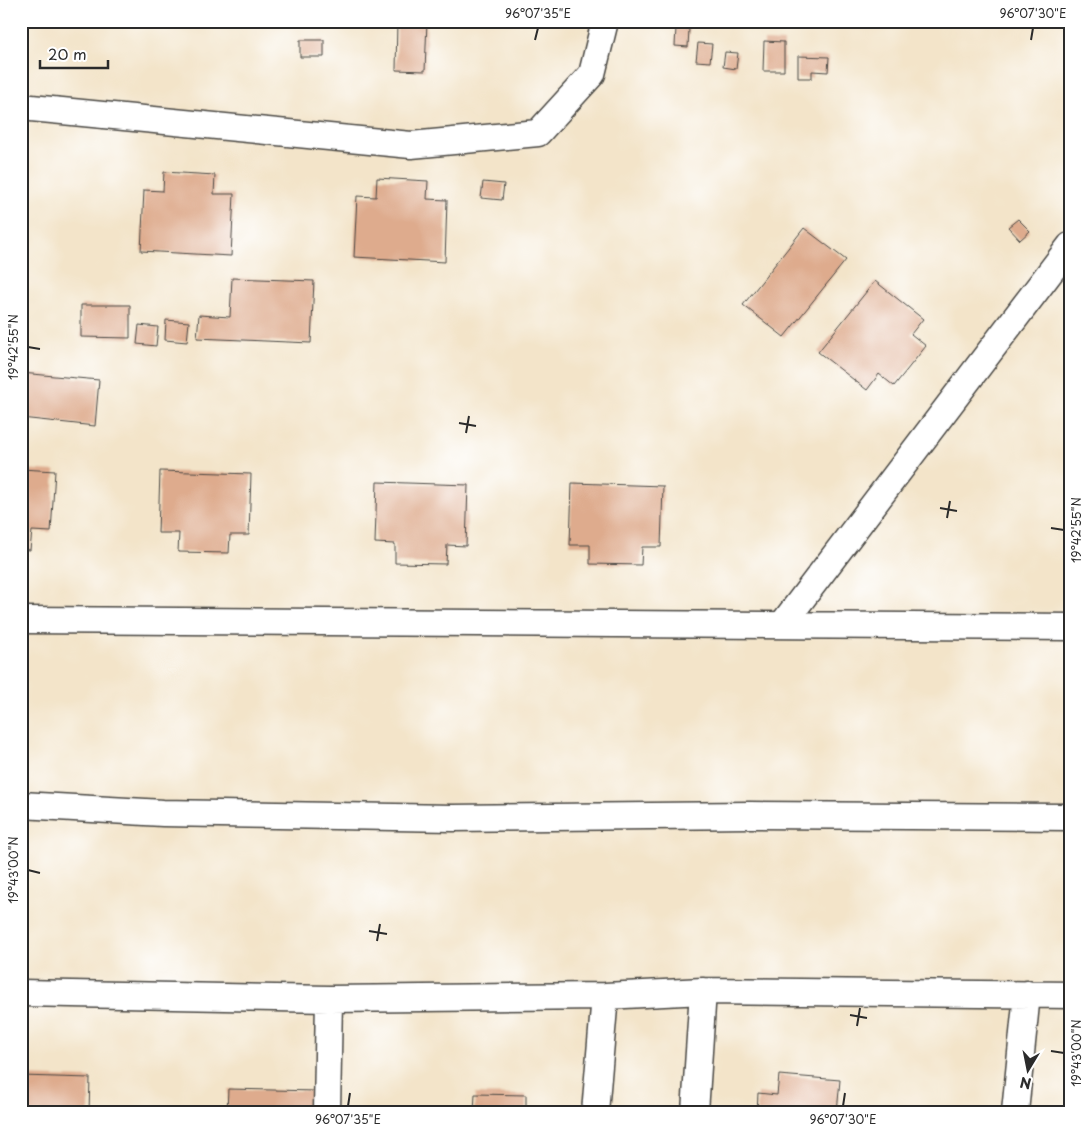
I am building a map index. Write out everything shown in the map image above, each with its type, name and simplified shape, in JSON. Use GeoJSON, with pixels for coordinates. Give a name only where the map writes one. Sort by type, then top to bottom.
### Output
{"type":"FeatureCollection","features":[{"type":"Feature","properties":{"kind":"street"},"geometry":{"type":"LineString","coordinates":[[21,107],[411,145],[538,133],[592,74],[604,21]]}},
{"type":"Feature","properties":{"kind":"street"},"geometry":{"type":"LineString","coordinates":[[782,625],[1070,246]]}},
{"type":"Feature","properties":{"kind":"street"},"geometry":{"type":"LineString","coordinates":[[21,620],[1070,627]]}},
{"type":"Feature","properties":{"kind":"street"},"geometry":{"type":"LineString","coordinates":[[21,805],[163,812],[453,818],[750,815],[1070,817]]}},
{"type":"Feature","properties":{"kind":"street"},"geometry":{"type":"LineString","coordinates":[[695,1112],[703,992]]}},
{"type":"Feature","properties":{"kind":"street"},"geometry":{"type":"LineString","coordinates":[[21,993],[329,999],[605,996],[703,992],[1070,994]]}},
{"type":"Feature","properties":{"kind":"street"},"geometry":{"type":"LineString","coordinates":[[1015,1112],[1027,994]]}},
{"type":"Feature","properties":{"kind":"street"},"geometry":{"type":"LineString","coordinates":[[595,1112],[605,996]]}},
{"type":"Feature","properties":{"kind":"street"},"geometry":{"type":"LineString","coordinates":[[326,1112],[329,999]]}},
{"type":"Feature","properties":{"kind":"building"},"geometry":{"type":"Polygon","coordinates":[[[397,21],[427,21],[425,71],[396,70],[397,21]]]}},
{"type":"Feature","properties":{"kind":"building"},"geometry":{"type":"Polygon","coordinates":[[[676,28],[689,29],[688,47],[675,46],[676,28]]]}},
{"type":"Feature","properties":{"kind":"building"},"geometry":{"type":"Polygon","coordinates":[[[300,40],[324,40],[324,57],[300,57],[300,40]]]}},
{"type":"Feature","properties":{"kind":"building"},"geometry":{"type":"Polygon","coordinates":[[[764,41],[784,42],[784,71],[763,71],[764,41]]]}},
{"type":"Feature","properties":{"kind":"building"},"geometry":{"type":"Polygon","coordinates":[[[698,43],[712,44],[710,62],[696,61],[698,43]]]}},
{"type":"Feature","properties":{"kind":"building"},"geometry":{"type":"Polygon","coordinates":[[[725,52],[738,53],[736,69],[723,67],[725,52]]]}},
{"type":"Feature","properties":{"kind":"building"},"geometry":{"type":"Polygon","coordinates":[[[798,56],[829,57],[828,72],[812,71],[812,78],[798,78],[798,56]]]}},
{"type":"Feature","properties":{"kind":"building"},"geometry":{"type":"Polygon","coordinates":[[[164,172],[215,175],[214,194],[234,194],[231,256],[141,251],[144,190],[163,191],[164,172]]]}},
{"type":"Feature","properties":{"kind":"building"},"geometry":{"type":"Polygon","coordinates":[[[377,178],[428,181],[427,199],[447,200],[445,262],[354,257],[357,196],[376,197],[377,178]]]}},
{"type":"Feature","properties":{"kind":"building"},"geometry":{"type":"Polygon","coordinates":[[[483,182],[504,184],[502,200],[481,198],[483,182]]]}},
{"type":"Feature","properties":{"kind":"building"},"geometry":{"type":"Polygon","coordinates":[[[1018,219],[1030,231],[1020,240],[1008,227],[1018,219]]]}},
{"type":"Feature","properties":{"kind":"building"},"geometry":{"type":"Polygon","coordinates":[[[804,228],[846,260],[784,337],[743,305],[804,228]]]}},
{"type":"Feature","properties":{"kind":"building"},"geometry":{"type":"Polygon","coordinates":[[[232,278],[314,281],[311,343],[197,338],[199,315],[230,317],[232,278]]]}},
{"type":"Feature","properties":{"kind":"building"},"geometry":{"type":"Polygon","coordinates":[[[875,281],[923,319],[911,334],[926,346],[894,386],[879,374],[867,390],[818,352],[875,281]]]}},
{"type":"Feature","properties":{"kind":"building"},"geometry":{"type":"Polygon","coordinates":[[[81,305],[130,305],[130,338],[81,337],[81,305]]]}},
{"type":"Feature","properties":{"kind":"building"},"geometry":{"type":"Polygon","coordinates":[[[166,320],[189,322],[187,342],[165,340],[166,320]]]}},
{"type":"Feature","properties":{"kind":"building"},"geometry":{"type":"Polygon","coordinates":[[[139,325],[158,327],[156,346],[137,344],[139,325]]]}},
{"type":"Feature","properties":{"kind":"building"},"geometry":{"type":"Polygon","coordinates":[[[21,373],[99,380],[95,426],[21,418],[21,373]]]}},
{"type":"Feature","properties":{"kind":"building"},"geometry":{"type":"Polygon","coordinates":[[[21,469],[55,471],[51,532],[32,531],[30,550],[21,549],[21,469]]]}},
{"type":"Feature","properties":{"kind":"building"},"geometry":{"type":"Polygon","coordinates":[[[160,471],[251,474],[249,535],[230,535],[229,553],[178,552],[179,533],[158,533],[160,471]]]}},
{"type":"Feature","properties":{"kind":"building"},"geometry":{"type":"Polygon","coordinates":[[[377,482],[468,485],[466,546],[447,545],[446,564],[395,563],[395,544],[375,543],[377,482]]]}},
{"type":"Feature","properties":{"kind":"building"},"geometry":{"type":"Polygon","coordinates":[[[572,483],[663,486],[661,547],[642,547],[641,565],[590,564],[590,545],[570,545],[572,483]]]}},
{"type":"Feature","properties":{"kind":"building"},"geometry":{"type":"Polygon","coordinates":[[[779,1075],[840,1080],[837,1112],[757,1112],[758,1093],[777,1095],[779,1075]]]}},
{"type":"Feature","properties":{"kind":"building"},"geometry":{"type":"Polygon","coordinates":[[[21,1076],[90,1078],[89,1112],[21,1112],[21,1076]]]}},
{"type":"Feature","properties":{"kind":"building"},"geometry":{"type":"Polygon","coordinates":[[[228,1089],[316,1091],[315,1112],[227,1112],[228,1089]]]}},
{"type":"Feature","properties":{"kind":"building"},"geometry":{"type":"Polygon","coordinates":[[[475,1094],[526,1095],[526,1112],[474,1112],[475,1094]]]}}]}
